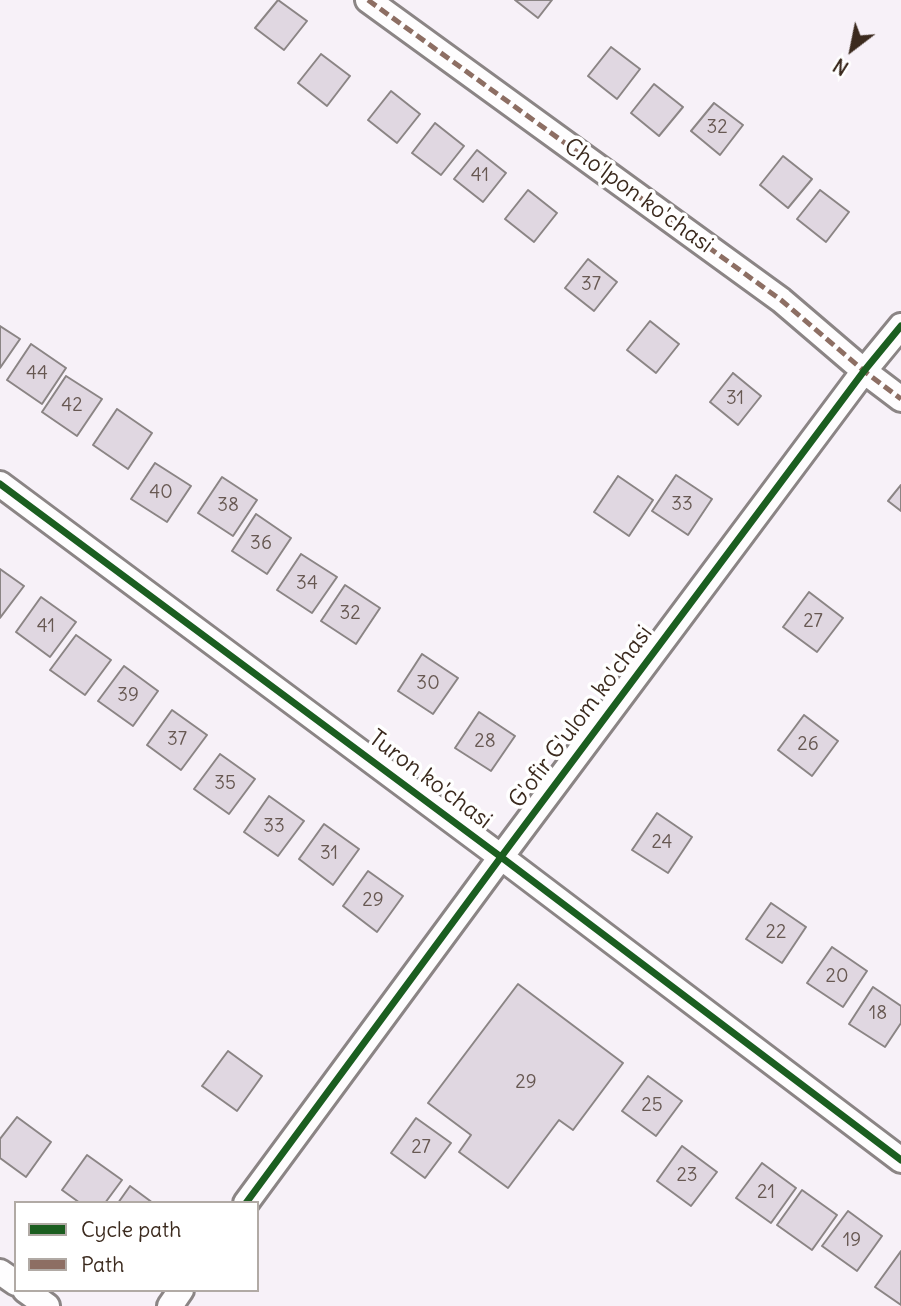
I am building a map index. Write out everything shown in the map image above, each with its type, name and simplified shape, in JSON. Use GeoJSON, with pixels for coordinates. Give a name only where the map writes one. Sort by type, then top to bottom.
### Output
{"type":"FeatureCollection","features":[{"type":"Feature","properties":{"kind":"street","name":"Cho'lpon ko'chasi"},"geometry":{"type":"LineString","coordinates":[[368,0],[781,300],[901,399]]}},
{"type":"Feature","properties":{"kind":"street","name":"G'ofir G'ulom ko'chasi"},"geometry":{"type":"LineString","coordinates":[[247,1201],[501,857],[864,371],[901,326]]}},
{"type":"Feature","properties":{"kind":"street","name":"Turon ko'chasi"},"geometry":{"type":"LineString","coordinates":[[0,484],[501,857],[901,1160]]}},
{"type":"Feature","properties":{"kind":"street"},"geometry":{"type":"LineString","coordinates":[[28,1292],[47,1306]]}},
{"type":"Feature","properties":{"kind":"building"},"geometry":{"type":"Polygon","coordinates":[[[278,0],[307,21],[284,50],[255,28],[278,0]]]}},
{"type":"Feature","properties":{"kind":"building"},"geometry":{"type":"Polygon","coordinates":[[[515,0],[552,0],[538,18],[515,0]]]}},
{"type":"Feature","properties":{"kind":"building"},"geometry":{"type":"Polygon","coordinates":[[[611,47],[640,69],[617,99],[588,76],[611,47]]]}},
{"type":"Feature","properties":{"kind":"building"},"geometry":{"type":"Polygon","coordinates":[[[321,54],[350,76],[327,106],[298,83],[321,54]]]}},
{"type":"Feature","properties":{"kind":"building"},"geometry":{"type":"Polygon","coordinates":[[[654,84],[683,107],[659,136],[631,113],[654,84]]]}},
{"type":"Feature","properties":{"kind":"building"},"geometry":{"type":"Polygon","coordinates":[[[391,91],[420,114],[397,143],[368,120],[391,91]]]}},
{"type":"Feature","properties":{"kind":"building"},"geometry":{"type":"Polygon","coordinates":[[[714,103],[743,125],[720,155],[691,131],[714,103]]]}},
{"type":"Feature","properties":{"kind":"building"},"geometry":{"type":"Polygon","coordinates":[[[435,123],[464,146],[441,175],[412,153],[435,123]]]}},
{"type":"Feature","properties":{"kind":"building"},"geometry":{"type":"Polygon","coordinates":[[[477,150],[506,173],[483,202],[454,179],[477,150]]]}},
{"type":"Feature","properties":{"kind":"building"},"geometry":{"type":"Polygon","coordinates":[[[783,156],[812,179],[788,208],[760,185],[783,156]]]}},
{"type":"Feature","properties":{"kind":"building"},"geometry":{"type":"Polygon","coordinates":[[[528,190],[557,213],[534,242],[505,219],[528,190]]]}},
{"type":"Feature","properties":{"kind":"building"},"geometry":{"type":"Polygon","coordinates":[[[820,190],[849,212],[826,242],[797,219],[820,190]]]}},
{"type":"Feature","properties":{"kind":"building"},"geometry":{"type":"Polygon","coordinates":[[[588,259],[617,282],[594,311],[565,288],[588,259]]]}},
{"type":"Feature","properties":{"kind":"building"},"geometry":{"type":"Polygon","coordinates":[[[650,321],[679,344],[656,373],[627,350],[650,321]]]}},
{"type":"Feature","properties":{"kind":"building"},"geometry":{"type":"Polygon","coordinates":[[[0,326],[20,339],[0,368],[0,326]]]}},
{"type":"Feature","properties":{"kind":"building"},"geometry":{"type":"Polygon","coordinates":[[[31,344],[66,368],[42,404],[7,380],[31,344]]]}},
{"type":"Feature","properties":{"kind":"building"},"geometry":{"type":"Polygon","coordinates":[[[733,373],[761,396],[738,425],[710,402],[733,373]]]}},
{"type":"Feature","properties":{"kind":"building"},"geometry":{"type":"Polygon","coordinates":[[[66,376],[102,399],[77,436],[42,412],[66,376]]]}},
{"type":"Feature","properties":{"kind":"building"},"geometry":{"type":"Polygon","coordinates":[[[117,409],[152,433],[128,469],[93,445],[117,409]]]}},
{"type":"Feature","properties":{"kind":"building"},"geometry":{"type":"Polygon","coordinates":[[[155,463],[191,486],[167,522],[131,499],[155,463]]]}},
{"type":"Feature","properties":{"kind":"building"},"geometry":{"type":"Polygon","coordinates":[[[676,475],[712,499],[688,535],[652,511],[676,475]]]}},
{"type":"Feature","properties":{"kind":"building"},"geometry":{"type":"Polygon","coordinates":[[[618,476],[653,500],[629,536],[594,512],[618,476]]]}},
{"type":"Feature","properties":{"kind":"building"},"geometry":{"type":"Polygon","coordinates":[[[222,477],[257,500],[233,536],[198,513],[222,477]]]}},
{"type":"Feature","properties":{"kind":"building"},"geometry":{"type":"Polygon","coordinates":[[[901,485],[901,511],[888,501],[901,485]]]}},
{"type":"Feature","properties":{"kind":"building"},"geometry":{"type":"Polygon","coordinates":[[[256,514],[291,538],[267,574],[232,551],[256,514]]]}},
{"type":"Feature","properties":{"kind":"building"},"geometry":{"type":"Polygon","coordinates":[[[301,554],[337,577],[312,613],[277,590],[301,554]]]}},
{"type":"Feature","properties":{"kind":"building"},"geometry":{"type":"Polygon","coordinates":[[[0,569],[24,586],[0,618],[0,569]]]}},
{"type":"Feature","properties":{"kind":"building"},"geometry":{"type":"Polygon","coordinates":[[[345,585],[380,608],[356,644],[321,621],[345,585]]]}},
{"type":"Feature","properties":{"kind":"building"},"geometry":{"type":"Polygon","coordinates":[[[809,592],[843,618],[817,652],[783,627],[809,592]]]}},
{"type":"Feature","properties":{"kind":"building"},"geometry":{"type":"Polygon","coordinates":[[[41,597],[76,622],[50,657],[16,632],[41,597]]]}},
{"type":"Feature","properties":{"kind":"building"},"geometry":{"type":"Polygon","coordinates":[[[76,635],[111,660],[85,695],[50,670],[76,635]]]}},
{"type":"Feature","properties":{"kind":"building"},"geometry":{"type":"Polygon","coordinates":[[[422,654],[458,678],[433,714],[398,691],[422,654]]]}},
{"type":"Feature","properties":{"kind":"building"},"geometry":{"type":"Polygon","coordinates":[[[124,666],[158,691],[133,726],[98,701],[124,666]]]}},
{"type":"Feature","properties":{"kind":"building"},"geometry":{"type":"Polygon","coordinates":[[[172,710],[207,735],[181,770],[147,745],[172,710]]]}},
{"type":"Feature","properties":{"kind":"building"},"geometry":{"type":"Polygon","coordinates":[[[479,712],[515,736],[491,771],[455,748],[479,712]]]}},
{"type":"Feature","properties":{"kind":"building"},"geometry":{"type":"Polygon","coordinates":[[[804,715],[838,741],[812,776],[778,750],[804,715]]]}},
{"type":"Feature","properties":{"kind":"building"},"geometry":{"type":"Polygon","coordinates":[[[220,754],[255,779],[229,814],[194,789],[220,754]]]}},
{"type":"Feature","properties":{"kind":"building"},"geometry":{"type":"Polygon","coordinates":[[[269,796],[304,821],[278,856],[244,832],[269,796]]]}},
{"type":"Feature","properties":{"kind":"building"},"geometry":{"type":"Polygon","coordinates":[[[657,813],[692,837],[668,873],[632,850],[657,813]]]}},
{"type":"Feature","properties":{"kind":"building"},"geometry":{"type":"Polygon","coordinates":[[[324,824],[359,849],[333,885],[299,859],[324,824]]]}},
{"type":"Feature","properties":{"kind":"building"},"geometry":{"type":"Polygon","coordinates":[[[368,871],[403,896],[377,932],[343,906],[368,871]]]}},
{"type":"Feature","properties":{"kind":"building"},"geometry":{"type":"Polygon","coordinates":[[[771,903],[806,927],[782,963],[746,939],[771,903]]]}},
{"type":"Feature","properties":{"kind":"building"},"geometry":{"type":"Polygon","coordinates":[[[832,947],[867,971],[843,1007],[807,983],[832,947]]]}},
{"type":"Feature","properties":{"kind":"building"},"geometry":{"type":"Polygon","coordinates":[[[518,984],[623,1063],[573,1130],[559,1120],[508,1188],[459,1152],[471,1135],[428,1103],[518,984]]]}},
{"type":"Feature","properties":{"kind":"building"},"geometry":{"type":"Polygon","coordinates":[[[873,987],[901,1006],[901,1023],[885,1047],[849,1024],[873,987]]]}},
{"type":"Feature","properties":{"kind":"building"},"geometry":{"type":"Polygon","coordinates":[[[228,1051],[262,1076],[237,1111],[202,1086],[228,1051]]]}},
{"type":"Feature","properties":{"kind":"building"},"geometry":{"type":"Polygon","coordinates":[[[648,1076],[682,1101],[656,1136],[622,1111],[648,1076]]]}},
{"type":"Feature","properties":{"kind":"building"},"geometry":{"type":"Polygon","coordinates":[[[17,1117],[51,1142],[26,1177],[0,1158],[0,1139],[17,1117]]]}},
{"type":"Feature","properties":{"kind":"building"},"geometry":{"type":"Polygon","coordinates":[[[416,1118],[451,1143],[425,1178],[391,1153],[416,1118]]]}},
{"type":"Feature","properties":{"kind":"building"},"geometry":{"type":"Polygon","coordinates":[[[682,1146],[717,1172],[691,1206],[657,1181],[682,1146]]]}},
{"type":"Feature","properties":{"kind":"building"},"geometry":{"type":"Polygon","coordinates":[[[87,1155],[122,1180],[106,1201],[77,1201],[62,1190],[87,1155]]]}},
{"type":"Feature","properties":{"kind":"building"},"geometry":{"type":"Polygon","coordinates":[[[762,1163],[796,1188],[771,1223],[736,1198],[762,1163]]]}},
{"type":"Feature","properties":{"kind":"building"},"geometry":{"type":"Polygon","coordinates":[[[130,1186],[150,1201],[119,1201],[130,1186]]]}},
{"type":"Feature","properties":{"kind":"building"},"geometry":{"type":"Polygon","coordinates":[[[802,1190],[837,1215],[812,1250],[777,1225],[802,1190]]]}},
{"type":"Feature","properties":{"kind":"building"},"geometry":{"type":"Polygon","coordinates":[[[848,1211],[882,1236],[857,1271],[822,1246],[848,1211]]]}},
{"type":"Feature","properties":{"kind":"building"},"geometry":{"type":"Polygon","coordinates":[[[901,1251],[901,1305],[875,1287],[901,1251]]]}},
{"type":"Feature","properties":{"kind":"marked path"},"geometry":{"type":"LineString","coordinates":[[368,0],[781,300],[901,399]]}},
{"type":"Feature","properties":{"kind":"cycle path"},"geometry":{"type":"LineString","coordinates":[[247,1201],[501,857],[864,371],[901,326]]}},
{"type":"Feature","properties":{"kind":"cycle path"},"geometry":{"type":"LineString","coordinates":[[0,484],[501,857],[901,1160]]}}]}
